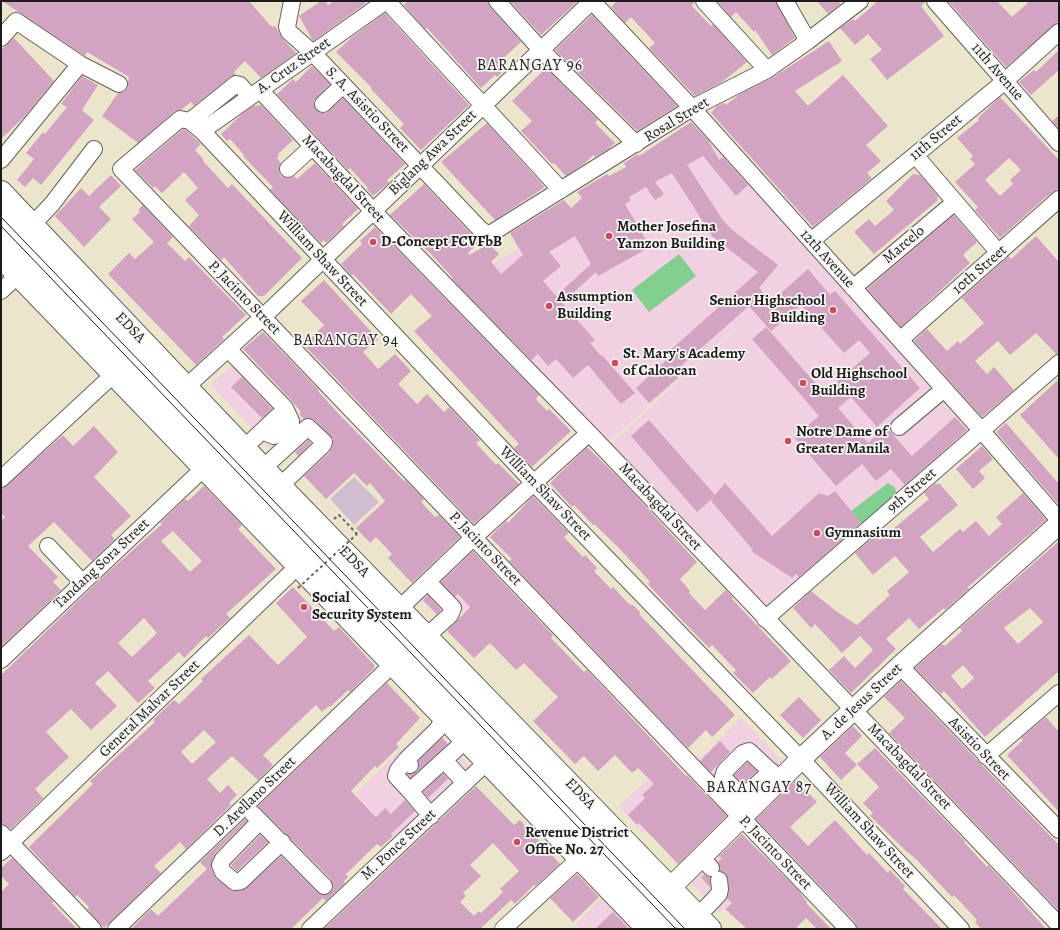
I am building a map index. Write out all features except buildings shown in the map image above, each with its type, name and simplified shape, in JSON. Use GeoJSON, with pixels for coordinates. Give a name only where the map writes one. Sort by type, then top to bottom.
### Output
{"type":"FeatureCollection","features":[{"type":"Feature","properties":{"kind":"highway","name":"EDSA"},"geometry":{"type":"LineString","coordinates":[[1,192],[32,225],[176,397],[244,448],[427,636],[671,913]]}},
{"type":"Feature","properties":{"kind":"highway"},"geometry":{"type":"LineString","coordinates":[[1,256],[393,664],[440,724],[455,750],[488,761],[580,858],[671,913]]}},
{"type":"Feature","properties":{"kind":"highway"},"geometry":{"type":"LineString","coordinates":[[440,724],[471,736],[593,862],[631,898],[671,913]]}},
{"type":"Feature","properties":{"kind":"main road","name":"A. de Jesus Street"},"geometry":{"type":"LineString","coordinates":[[671,913],[711,869],[745,808],[775,776],[801,759],[900,666],[1059,524]]}},
{"type":"Feature","properties":{"kind":"street","name":"S. A. Asistio Street"},"geometry":{"type":"LineString","coordinates":[[292,1],[287,27],[289,32],[313,53],[479,228],[490,234]]}},
{"type":"Feature","properties":{"kind":"street","name":"A. Cruz Street"},"geometry":{"type":"LineString","coordinates":[[202,131],[386,1]]}},
{"type":"Feature","properties":{"kind":"street"},"geometry":{"type":"LineString","coordinates":[[386,1],[561,190]]}},
{"type":"Feature","properties":{"kind":"street"},"geometry":{"type":"LineString","coordinates":[[497,1],[542,50],[636,144]]}},
{"type":"Feature","properties":{"kind":"street","name":"Biglang Awa Street"},"geometry":{"type":"LineString","coordinates":[[176,397],[323,260],[592,1]]}},
{"type":"Feature","properties":{"kind":"street","name":"12th Avenue"},"geometry":{"type":"LineString","coordinates":[[592,1],[692,108],[981,430],[1059,520]]}},
{"type":"Feature","properties":{"kind":"street"},"geometry":{"type":"LineString","coordinates":[[704,1],[766,70]]}},
{"type":"Feature","properties":{"kind":"street"},"geometry":{"type":"LineString","coordinates":[[785,1],[808,41]]}},
{"type":"Feature","properties":{"kind":"street","name":"11th Avenue"},"geometry":{"type":"LineString","coordinates":[[935,1],[1059,143]]}},
{"type":"Feature","properties":{"kind":"street","name":"Rosal Street"},"geometry":{"type":"LineString","coordinates":[[490,234],[692,108],[766,70],[808,41],[855,2]]}},
{"type":"Feature","properties":{"kind":"street"},"geometry":{"type":"LineString","coordinates":[[1,38],[16,21],[80,64],[119,84]]}},
{"type":"Feature","properties":{"kind":"street","name":"11th Street"},"geometry":{"type":"LineString","coordinates":[[811,241],[1005,81],[1059,32]]}},
{"type":"Feature","properties":{"kind":"street"},"geometry":{"type":"LineString","coordinates":[[1,160],[80,64]]}},
{"type":"Feature","properties":{"kind":"street","name":"Macabagdal Street"},"geometry":{"type":"LineString","coordinates":[[190,121],[236,84],[255,94],[312,146],[373,211],[590,433],[765,619],[1059,925]]}},
{"type":"Feature","properties":{"kind":"street"},"geometry":{"type":"LineString","coordinates":[[323,104],[343,85]]}},
{"type":"Feature","properties":{"kind":"street","name":"P. Jacinto Street"},"geometry":{"type":"LineString","coordinates":[[190,121],[180,119],[121,169],[474,537],[745,808],[848,929]]}},
{"type":"Feature","properties":{"kind":"street","name":"William Shaw Street"},"geometry":{"type":"LineString","coordinates":[[190,121],[202,131],[534,483],[801,759],[961,929]]}},
{"type":"Feature","properties":{"kind":"street"},"geometry":{"type":"LineString","coordinates":[[288,169],[312,146]]}},
{"type":"Feature","properties":{"kind":"street"},"geometry":{"type":"LineString","coordinates":[[32,225],[52,204],[94,150]]}},
{"type":"Feature","properties":{"kind":"street"},"geometry":{"type":"LineString","coordinates":[[915,155],[999,253]]}},
{"type":"Feature","properties":{"kind":"street","name":"10th Street"},"geometry":{"type":"LineString","coordinates":[[900,340],[1059,199]]}},
{"type":"Feature","properties":{"kind":"street","name":"Marcelo"},"geometry":{"type":"LineString","coordinates":[[853,288],[955,202]]}},
{"type":"Feature","properties":{"kind":"street"},"geometry":{"type":"LineString","coordinates":[[1,214],[176,397],[334,570],[671,913]]}},
{"type":"Feature","properties":{"kind":"street"},"geometry":{"type":"LineString","coordinates":[[1,235],[176,397]]}},
{"type":"Feature","properties":{"kind":"street"},"geometry":{"type":"LineString","coordinates":[[1,291],[18,275]]}},
{"type":"Feature","properties":{"kind":"street"},"geometry":{"type":"LineString","coordinates":[[228,349],[285,408],[291,420],[291,423],[277,435],[274,436],[262,431]]}},
{"type":"Feature","properties":{"kind":"street","name":"9th Street"},"geometry":{"type":"LineString","coordinates":[[765,619],[1059,363]]}},
{"type":"Feature","properties":{"kind":"street"},"geometry":{"type":"LineString","coordinates":[[1,479],[114,374]]}},
{"type":"Feature","properties":{"kind":"street"},"geometry":{"type":"LineString","coordinates":[[899,428],[944,389]]}},
{"type":"Feature","properties":{"kind":"street"},"geometry":{"type":"LineString","coordinates":[[244,448],[278,416]]}},
{"type":"Feature","properties":{"kind":"street"},"geometry":{"type":"LineString","coordinates":[[263,468],[308,427],[324,442],[323,445],[280,486]]}},
{"type":"Feature","properties":{"kind":"street"},"geometry":{"type":"LineString","coordinates":[[400,608],[474,537],[590,433]]}},
{"type":"Feature","properties":{"kind":"street","name":"Tandang Sora Street"},"geometry":{"type":"LineString","coordinates":[[1,660],[204,468]]}},
{"type":"Feature","properties":{"kind":"street"},"geometry":{"type":"LineString","coordinates":[[48,546],[82,582]]}},
{"type":"Feature","properties":{"kind":"street","name":"General Malvar Street"},"geometry":{"type":"LineString","coordinates":[[4,843],[299,565]]}},
{"type":"Feature","properties":{"kind":"street"},"geometry":{"type":"LineString","coordinates":[[427,636],[450,615],[453,608],[428,582]]}},
{"type":"Feature","properties":{"kind":"street","name":"D. Arellano Street"},"geometry":{"type":"LineString","coordinates":[[116,929],[393,664]]}},
{"type":"Feature","properties":{"kind":"street","name":"Asistio Street"},"geometry":{"type":"LineString","coordinates":[[900,666],[1059,830]]}},
{"type":"Feature","properties":{"kind":"street"},"geometry":{"type":"LineString","coordinates":[[986,756],[1059,693]]}},
{"type":"Feature","properties":{"kind":"street"},"geometry":{"type":"LineString","coordinates":[[410,791],[415,769],[440,724]]}},
{"type":"Feature","properties":{"kind":"street"},"geometry":{"type":"LineString","coordinates":[[431,816],[396,776],[398,770],[415,769],[455,750],[465,783]]}},
{"type":"Feature","properties":{"kind":"street"},"geometry":{"type":"LineString","coordinates":[[745,808],[723,777],[725,771],[743,753],[749,751],[775,776]]}},
{"type":"Feature","properties":{"kind":"street","name":"M. Ponce Street"},"geometry":{"type":"LineString","coordinates":[[310,929],[488,761]]}},
{"type":"Feature","properties":{"kind":"street"},"geometry":{"type":"LineString","coordinates":[[245,806],[324,886]]}},
{"type":"Feature","properties":{"kind":"street"},"geometry":{"type":"LineString","coordinates":[[260,821],[223,859],[220,864],[224,872],[235,882],[241,881],[282,842]]}},
{"type":"Feature","properties":{"kind":"street"},"geometry":{"type":"LineString","coordinates":[[4,843],[93,929]]}},
{"type":"Feature","properties":{"kind":"street"},"geometry":{"type":"LineString","coordinates":[[504,929],[580,858]]}},
{"type":"Feature","properties":{"kind":"street"},"geometry":{"type":"LineString","coordinates":[[671,913],[719,894],[720,888],[711,869]]}},
{"type":"Feature","properties":{"kind":"street"},"geometry":{"type":"LineString","coordinates":[[668,929],[671,913]]}},
{"type":"Feature","properties":{"kind":"path"},"geometry":{"type":"LineString","coordinates":[[298,588],[357,534],[339,515]]}},
{"type":"Feature","properties":{"kind":"shaded area"},"geometry":{"type":"Polygon","coordinates":[[[709,141],[815,257],[971,434],[767,614],[606,448],[771,297],[603,447],[464,280],[709,141]]]}},
{"type":"Feature","properties":{"kind":"shaded area"},"geometry":{"type":"Polygon","coordinates":[[[243,355],[308,426],[277,456],[212,386],[213,382],[243,355]]]}},
{"type":"Feature","properties":{"kind":"shaded area"},"geometry":{"type":"Polygon","coordinates":[[[354,477],[379,502],[354,525],[330,499],[354,477]]]}},
{"type":"Feature","properties":{"kind":"shaded area"},"geometry":{"type":"Polygon","coordinates":[[[446,570],[475,600],[447,627],[418,597],[446,570]]]}},
{"type":"Feature","properties":{"kind":"shaded area"},"geometry":{"type":"Polygon","coordinates":[[[741,718],[783,761],[739,804],[697,761],[741,718]]]}},
{"type":"Feature","properties":{"kind":"shaded area"},"geometry":{"type":"Polygon","coordinates":[[[429,723],[470,766],[396,838],[355,793],[429,723]]]}},
{"type":"Feature","properties":{"kind":"shaded area"},"geometry":{"type":"Polygon","coordinates":[[[648,779],[673,804],[643,833],[619,806],[648,779]]]}},
{"type":"Feature","properties":{"kind":"shaded area"},"geometry":{"type":"Polygon","coordinates":[[[715,852],[749,887],[719,913],[688,879],[715,852]]]}},
{"type":"Feature","properties":{"kind":"shaded area"},"geometry":{"type":"Polygon","coordinates":[[[602,897],[633,929],[579,929],[575,925],[602,897]]]}},
{"type":"Feature","properties":{"kind":"green space"},"geometry":{"type":"Polygon","coordinates":[[[679,254],[696,276],[649,312],[632,290],[679,254]]]}},
{"type":"Feature","properties":{"kind":"green space"},"geometry":{"type":"Polygon","coordinates":[[[888,483],[895,488],[898,497],[865,528],[851,511],[888,483]]]}},
{"type":"Feature","properties":{"kind":"tram line"},"geometry":{"type":"LineString","coordinates":[[1,217],[685,929]]}},
{"type":"Feature","properties":{"kind":"tram line"},"geometry":{"type":"LineString","coordinates":[[1,226],[676,929]]}},
{"type":"Feature","properties":{"kind":"place","name":"Mother Josefina Yamzon Building"},"geometry":{"type":"Point","coordinates":[609,236]}},
{"type":"Feature","properties":{"kind":"place","name":"D-Concept FCVFbB"},"geometry":{"type":"Point","coordinates":[373,242]}},
{"type":"Feature","properties":{"kind":"place","name":"Assumption Building"},"geometry":{"type":"Point","coordinates":[549,306]}},
{"type":"Feature","properties":{"kind":"place","name":"Senior Highschool Building"},"geometry":{"type":"Point","coordinates":[833,310]}},
{"type":"Feature","properties":{"kind":"place","name":"St. Mary's Academy of Caloocan"},"geometry":{"type":"Point","coordinates":[615,363]}},
{"type":"Feature","properties":{"kind":"place","name":"Old Highschool Building"},"geometry":{"type":"Point","coordinates":[803,383]}},
{"type":"Feature","properties":{"kind":"place","name":"Notre Dame of Greater Manila"},"geometry":{"type":"Point","coordinates":[788,441]}},
{"type":"Feature","properties":{"kind":"place","name":"Gymnasium"},"geometry":{"type":"Point","coordinates":[817,533]}},
{"type":"Feature","properties":{"kind":"place","name":"Social Security System"},"geometry":{"type":"Point","coordinates":[304,607]}},
{"type":"Feature","properties":{"kind":"place","name":"Revenue District Office No. 27"},"geometry":{"type":"Point","coordinates":[517,842]}},
{"type":"Feature","properties":{"kind":"district","name":"BARANGAY 96"},"geometry":{"type":"Point","coordinates":[530,66]}},
{"type":"Feature","properties":{"kind":"district","name":"BARANGAY 94"},"geometry":{"type":"Point","coordinates":[346,341]}},
{"type":"Feature","properties":{"kind":"district","name":"BARANGAY 87"},"geometry":{"type":"Point","coordinates":[759,788]}}]}
